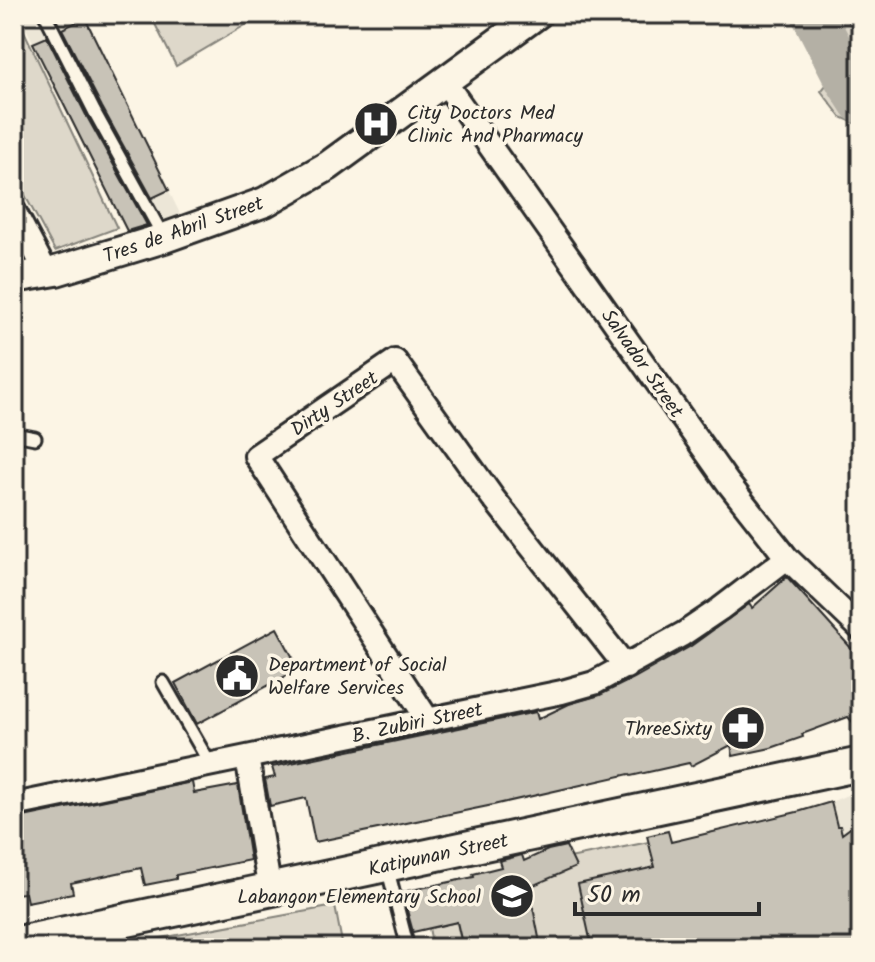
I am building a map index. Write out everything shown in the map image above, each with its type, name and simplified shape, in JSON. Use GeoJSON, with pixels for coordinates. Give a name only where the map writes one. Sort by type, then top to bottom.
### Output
{"type":"FeatureCollection","features":[{"type":"Feature","properties":{"kind":"main road","name":"Katipunan Street"},"geometry":{"type":"LineString","coordinates":[[14,944],[861,764]]}},
{"type":"Feature","properties":{"kind":"street","name":"Tres de Abril Street"},"geometry":{"type":"LineString","coordinates":[[14,278],[46,272],[164,238],[265,202],[328,166],[537,14]]}},
{"type":"Feature","properties":{"kind":"street","name":"Salvador Street"},"geometry":{"type":"LineString","coordinates":[[444,81],[728,483],[787,558],[861,629]]}},
{"type":"Feature","properties":{"kind":"street"},"geometry":{"type":"LineString","coordinates":[[14,211],[46,272]]}},
{"type":"Feature","properties":{"kind":"street","name":"Dirty Street"},"geometry":{"type":"LineString","coordinates":[[428,720],[256,456],[395,361],[493,498],[626,667]]}},
{"type":"Feature","properties":{"kind":"street","name":"B. Zubiri Street"},"geometry":{"type":"LineString","coordinates":[[14,805],[594,683],[683,634],[787,558]]}},
{"type":"Feature","properties":{"kind":"street"},"geometry":{"type":"LineString","coordinates":[[247,757],[270,891]]}},
{"type":"Feature","properties":{"kind":"lane"},"geometry":{"type":"LineString","coordinates":[[45,14],[164,238]]}},
{"type":"Feature","properties":{"kind":"lane"},"geometry":{"type":"LineString","coordinates":[[14,434],[35,438]]}},
{"type":"Feature","properties":{"kind":"lane"},"geometry":{"type":"LineString","coordinates":[[163,682],[210,764]]}},
{"type":"Feature","properties":{"kind":"lane"},"geometry":{"type":"LineString","coordinates":[[386,865],[408,948]]}},
{"type":"Feature","properties":{"kind":"shaded area"},"geometry":{"type":"Polygon","coordinates":[[[14,14],[117,228],[55,251],[14,175],[14,14]]]}},
{"type":"Feature","properties":{"kind":"shaded area"},"geometry":{"type":"Polygon","coordinates":[[[19,14],[84,14],[181,216],[127,231],[19,14]]]}},
{"type":"Feature","properties":{"kind":"shaded area"},"geometry":{"type":"Polygon","coordinates":[[[150,14],[264,14],[176,66],[150,14]]]}},
{"type":"Feature","properties":{"kind":"shaded area"},"geometry":{"type":"Polygon","coordinates":[[[804,14],[843,14],[861,38],[861,126],[841,117],[821,91],[833,77],[804,14]]]}},
{"type":"Feature","properties":{"kind":"shaded area"},"geometry":{"type":"Polygon","coordinates":[[[861,789],[861,920],[801,811],[861,789]]]}},
{"type":"Feature","properties":{"kind":"shaded area"},"geometry":{"type":"Polygon","coordinates":[[[649,842],[673,948],[585,948],[583,944],[541,948],[455,881],[649,842]]]}},
{"type":"Feature","properties":{"kind":"shaded area"},"geometry":{"type":"Polygon","coordinates":[[[335,906],[343,948],[124,948],[123,945],[335,906]]]}},
{"type":"Feature","properties":{"kind":"shaded area"},"geometry":{"type":"Polygon","coordinates":[[[457,922],[462,946],[433,948],[429,928],[457,922]]]}},
{"type":"Feature","properties":{"kind":"building"},"geometry":{"type":"Polygon","coordinates":[[[85,18],[169,190],[152,198],[62,29],[85,18]]]}},
{"type":"Feature","properties":{"kind":"building"},"geometry":{"type":"Polygon","coordinates":[[[47,37],[147,225],[127,231],[33,43],[47,37]]]}},
{"type":"Feature","properties":{"kind":"building"},"geometry":{"type":"Polygon","coordinates":[[[787,577],[861,659],[861,731],[848,717],[771,748],[733,756],[731,745],[691,766],[689,763],[629,774],[315,842],[306,798],[270,806],[265,779],[275,777],[272,767],[536,712],[538,719],[569,704],[600,695],[691,646],[749,604],[752,608],[787,577]]]}},
{"type":"Feature","properties":{"kind":"building","name":"Department of Social Welfare Services"},"geometry":{"type":"Polygon","coordinates":[[[277,628],[299,669],[197,724],[175,683],[277,628]]]}},
{"type":"Feature","properties":{"kind":"building"},"geometry":{"type":"Polygon","coordinates":[[[192,782],[194,793],[238,785],[250,860],[176,875],[176,879],[145,885],[141,868],[71,883],[73,893],[27,902],[25,893],[14,894],[14,819],[192,782]]]}},
{"type":"Feature","properties":{"kind":"building"},"geometry":{"type":"Polygon","coordinates":[[[831,802],[842,834],[861,820],[861,948],[592,948],[578,884],[655,867],[647,836],[668,831],[671,842],[831,802]]]}},
{"type":"Feature","properties":{"kind":"building"},"geometry":{"type":"Polygon","coordinates":[[[566,846],[576,867],[529,887],[541,948],[463,948],[457,922],[413,932],[402,892],[474,877],[473,874],[501,867],[499,861],[522,855],[524,861],[566,846]]]}},
{"type":"Feature","properties":{"kind":"waterway"},"geometry":{"type":"LineString","coordinates":[[813,14],[861,102]]}},
{"type":"Feature","properties":{"kind":"place","name":"City Doctors Med Clinic And Pharmacy"},"geometry":{"type":"Point","coordinates":[376,124]}},
{"type":"Feature","properties":{"kind":"place","name":"Department of Social Welfare Services"},"geometry":{"type":"Point","coordinates":[237,676]}},
{"type":"Feature","properties":{"kind":"place","name":"ThreeSixty"},"geometry":{"type":"Point","coordinates":[743,728]}},
{"type":"Feature","properties":{"kind":"place","name":"Labangon Elementary School"},"geometry":{"type":"Point","coordinates":[512,896]}}]}
